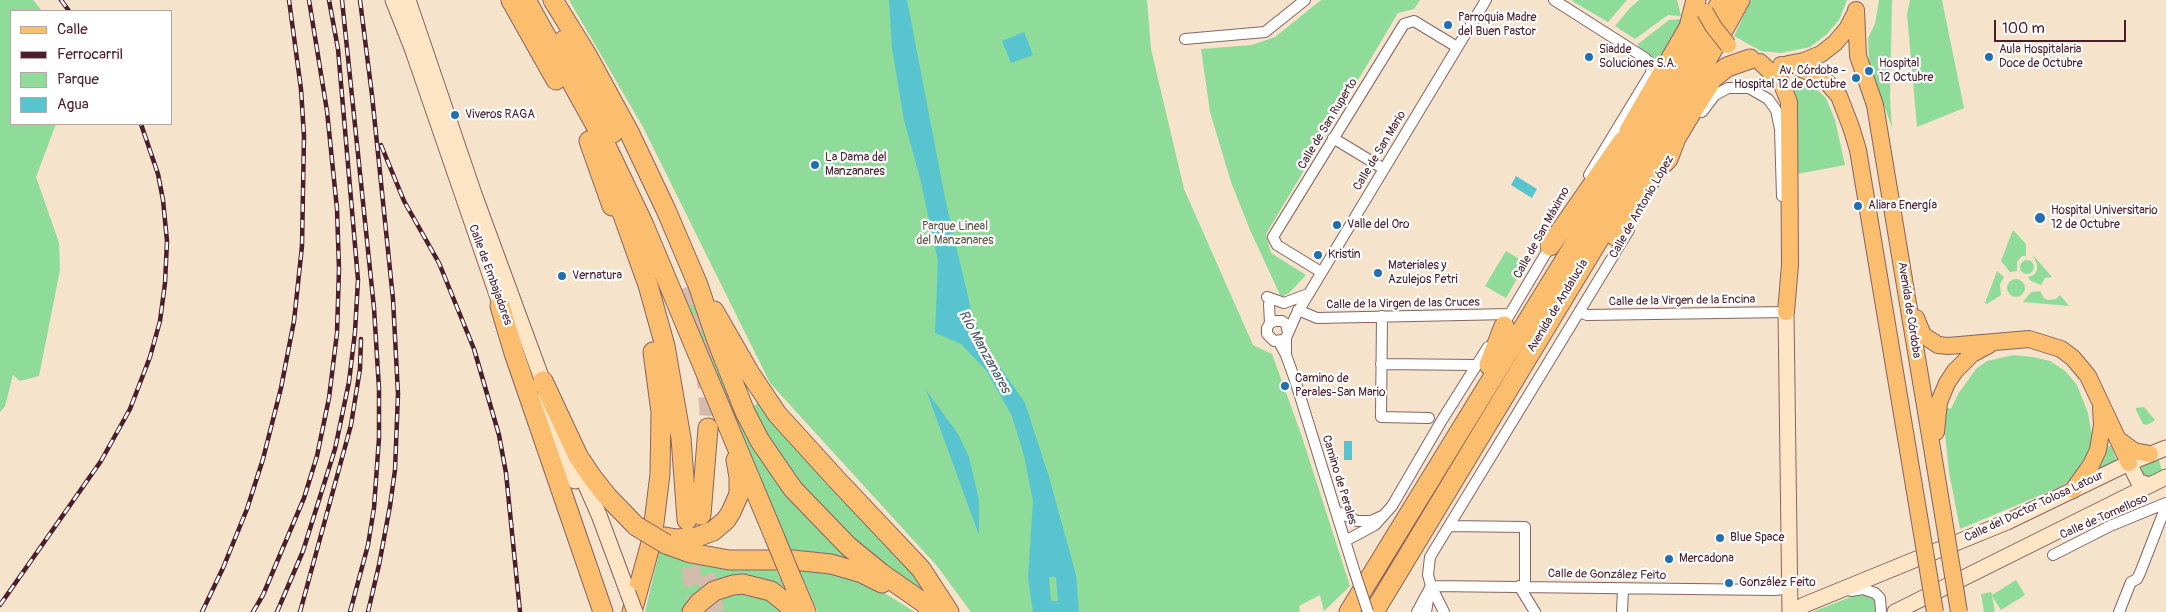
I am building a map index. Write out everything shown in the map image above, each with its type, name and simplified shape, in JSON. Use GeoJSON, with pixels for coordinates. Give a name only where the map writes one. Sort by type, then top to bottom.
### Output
{"type":"FeatureCollection","features":[{"type":"Feature","properties":{"kind":"highway"},"geometry":{"type":"LineString","coordinates":[[511,0],[620,201],[648,285],[665,346],[694,518],[708,428]]}},
{"type":"Feature","properties":{"kind":"highway"},"geometry":{"type":"LineString","coordinates":[[526,0],[602,138],[643,222],[806,612]]}},
{"type":"Feature","properties":{"kind":"highway"},"geometry":{"type":"LineString","coordinates":[[541,0],[594,94],[691,287],[716,341],[745,412],[772,460],[793,489],[848,546],[932,612]]}},
{"type":"Feature","properties":{"kind":"highway"},"geometry":{"type":"LineString","coordinates":[[554,0],[588,55],[629,132],[666,210],[691,287],[777,414],[921,568],[949,612]]}},
{"type":"Feature","properties":{"kind":"highway","name":"Avenida de Andalucía"},"geometry":{"type":"LineString","coordinates":[[1363,576],[1461,427],[1722,0]]}},
{"type":"Feature","properties":{"kind":"highway","name":"Avenida de Andalucía"},"geometry":{"type":"LineString","coordinates":[[1374,612],[1704,65],[1740,0]]}},
{"type":"Feature","properties":{"kind":"highway"},"geometry":{"type":"LineString","coordinates":[[1574,245],[1580,216],[1701,4]]}},
{"type":"Feature","properties":{"kind":"highway"},"geometry":{"type":"LineString","coordinates":[[1585,261],[1614,237],[1657,170],[1668,159],[1676,138],[1713,78],[1727,67],[1755,61]]}},
{"type":"Feature","properties":{"kind":"highway"},"geometry":{"type":"LineString","coordinates":[[589,141],[636,275],[655,362],[661,412],[661,458],[655,515],[634,612]]}},
{"type":"Feature","properties":{"kind":"highway"},"geometry":{"type":"LineString","coordinates":[[1550,246],[1623,141]]}},
{"type":"Feature","properties":{"kind":"highway"},"geometry":{"type":"LineString","coordinates":[[500,306],[602,612]]}},
{"type":"Feature","properties":{"kind":"highway"},"geometry":{"type":"LineString","coordinates":[[1461,427],[1465,409],[1489,366],[1507,320]]}},
{"type":"Feature","properties":{"kind":"highway"},"geometry":{"type":"LineString","coordinates":[[666,540],[697,537],[713,531],[731,512],[739,494],[740,477],[735,458],[692,355],[694,343]]}},
{"type":"Feature","properties":{"kind":"highway"},"geometry":{"type":"LineString","coordinates":[[543,381],[578,456],[607,496],[637,524],[692,553],[719,559],[793,560],[832,564],[846,568],[875,579],[932,612]]}},
{"type":"Feature","properties":{"kind":"highway"},"geometry":{"type":"LineString","coordinates":[[1340,612],[1363,576]]}},
{"type":"Feature","properties":{"kind":"highway"},"geometry":{"type":"LineString","coordinates":[[1349,612],[1363,576]]}},
{"type":"Feature","properties":{"kind":"highway"},"geometry":{"type":"LineString","coordinates":[[692,612],[699,603],[714,591],[742,584],[762,587],[771,591],[794,612]]}},
{"type":"Feature","properties":{"kind":"main road","name":"Calle de Embajadores"},"geometry":{"type":"LineString","coordinates":[[393,0],[412,48],[500,306],[557,444],[607,541]]}},
{"type":"Feature","properties":{"kind":"main road","name":"Calle de Embajadores"},"geometry":{"type":"LineString","coordinates":[[408,0],[474,194],[552,408],[599,515],[634,612]]}},
{"type":"Feature","properties":{"kind":"main road"},"geometry":{"type":"LineString","coordinates":[[1701,4],[1716,31],[1728,45],[1755,61],[1781,82],[1789,102],[1790,266],[1786,312]]}},
{"type":"Feature","properties":{"kind":"main road"},"geometry":{"type":"LineString","coordinates":[[1755,61],[1781,65],[1804,61],[1821,54],[1835,43],[1847,29],[1858,5]]}},
{"type":"Feature","properties":{"kind":"main road","name":"Avenida de Córdoba"},"geometry":{"type":"LineString","coordinates":[[1858,5],[1858,56],[1875,105],[1959,612]]}},
{"type":"Feature","properties":{"kind":"main road","name":"Avenida de Córdoba"},"geometry":{"type":"LineString","coordinates":[[1781,65],[1799,68],[1824,79],[1839,96],[1858,150],[1935,612]]}},
{"type":"Feature","properties":{"kind":"main road"},"geometry":{"type":"LineString","coordinates":[[451,164],[460,173],[468,194],[474,194]]}},
{"type":"Feature","properties":{"kind":"main road"},"geometry":{"type":"LineString","coordinates":[[1892,206],[1901,236],[1917,324],[1924,336],[1933,343],[1943,346],[2029,339],[2061,349],[2088,376],[2138,481],[2148,485]]}},
{"type":"Feature","properties":{"kind":"main road","name":"Calle de Antonio López"},"geometry":{"type":"LineString","coordinates":[[1786,312],[1787,589],[1795,610]]}},
{"type":"Feature","properties":{"kind":"main road"},"geometry":{"type":"LineString","coordinates":[[1938,483],[1937,412],[1944,390],[1956,370],[1972,354],[2003,341]]}},
{"type":"Feature","properties":{"kind":"main road"},"geometry":{"type":"LineString","coordinates":[[2073,490],[2098,450],[2102,425],[2100,399]]}},
{"type":"Feature","properties":{"kind":"main road"},"geometry":{"type":"LineString","coordinates":[[2119,440],[2134,451],[2150,454]]}},
{"type":"Feature","properties":{"kind":"main road","name":"Calle del Doctor Tolosa Latour"},"geometry":{"type":"LineString","coordinates":[[1795,610],[2007,522],[2129,463],[2166,448]]}},
{"type":"Feature","properties":{"kind":"main road"},"geometry":{"type":"LineString","coordinates":[[1895,612],[2166,477]]}},
{"type":"Feature","properties":{"kind":"street"},"geometry":{"type":"LineString","coordinates":[[1185,39],[1265,32],[1305,0]]}},
{"type":"Feature","properties":{"kind":"street","name":"Calle de San Mario"},"geometry":{"type":"LineString","coordinates":[[1284,338],[1297,312],[1486,0]]}},
{"type":"Feature","properties":{"kind":"street","name":"Calle de San Máximo"},"geometry":{"type":"LineString","coordinates":[[1345,541],[1368,530],[1387,512],[1477,365],[1507,320],[1602,153],[1653,69],[1652,65],[1645,58],[1554,0]]}},
{"type":"Feature","properties":{"kind":"street","name":"Calle de San Ruperto"},"geometry":{"type":"LineString","coordinates":[[1322,272],[1277,245],[1274,237],[1333,138],[1404,24],[1414,21],[1457,47]]}},
{"type":"Feature","properties":{"kind":"street","name":"Calle de Antonio López"},"geometry":{"type":"LineString","coordinates":[[1431,586],[1427,570],[1430,556],[1656,186],[1668,159],[1711,99],[1723,90],[1734,87],[1748,88],[1768,99],[1776,110],[1780,130],[1786,312]]}},
{"type":"Feature","properties":{"kind":"street"},"geometry":{"type":"LineString","coordinates":[[1333,138],[1384,169]]}},
{"type":"Feature","properties":{"kind":"street"},"geometry":{"type":"LineString","coordinates":[[1267,297],[1284,303],[1308,294]]}},
{"type":"Feature","properties":{"kind":"street"},"geometry":{"type":"LineString","coordinates":[[1277,322],[1297,312]]}},
{"type":"Feature","properties":{"kind":"street","name":"Calle de la Virgen de las Cruces"},"geometry":{"type":"LineString","coordinates":[[1297,312],[1317,318],[1382,316],[1507,320]]}},
{"type":"Feature","properties":{"kind":"street","name":"Calle de la Virgen de la Encina"},"geometry":{"type":"LineString","coordinates":[[1579,312],[1587,315],[1786,312]]}},
{"type":"Feature","properties":{"kind":"street"},"geometry":{"type":"LineString","coordinates":[[1382,316],[1381,417],[1429,418]]}},
{"type":"Feature","properties":{"kind":"street","name":"Camino de Perales"},"geometry":{"type":"LineString","coordinates":[[1284,338],[1269,339],[1267,328],[1277,322],[1286,324],[1284,338],[1286,355],[1345,541],[1363,576],[1368,612]]}},
{"type":"Feature","properties":{"kind":"street"},"geometry":{"type":"LineString","coordinates":[[1381,364],[1477,365]]}},
{"type":"Feature","properties":{"kind":"street","name":"Calle de Tomelloso"},"geometry":{"type":"LineString","coordinates":[[2052,554],[2110,526],[2166,505]]}},
{"type":"Feature","properties":{"kind":"street","name":"Calle de Tomelloso"},"geometry":{"type":"LineString","coordinates":[[2119,612],[2131,582],[2137,579],[2140,573],[2166,505]]}},
{"type":"Feature","properties":{"kind":"street"},"geometry":{"type":"LineString","coordinates":[[1336,512],[1357,521],[1371,520],[1387,512]]}},
{"type":"Feature","properties":{"kind":"street"},"geometry":{"type":"LineString","coordinates":[[1449,526],[1525,528],[1522,586],[1534,612]]}},
{"type":"Feature","properties":{"kind":"street"},"geometry":{"type":"LineString","coordinates":[[1418,612],[1431,586]]}},
{"type":"Feature","properties":{"kind":"street"},"geometry":{"type":"LineString","coordinates":[[1426,612],[1431,586]]}},
{"type":"Feature","properties":{"kind":"street"},"geometry":{"type":"LineString","coordinates":[[1431,586],[1444,612]]}},
{"type":"Feature","properties":{"kind":"street","name":"Calle de González Feito"},"geometry":{"type":"LineString","coordinates":[[1431,586],[1787,589]]}},
{"type":"Feature","properties":{"kind":"street"},"geometry":{"type":"LineString","coordinates":[[1622,612],[1623,589]]}},
{"type":"Feature","properties":{"kind":"street"},"geometry":{"type":"LineString","coordinates":[[1823,598],[1867,589],[1880,598],[1881,612]]}},
{"type":"Feature","properties":{"kind":"green space"},"geometry":{"type":"Polygon","coordinates":[[[0,0],[33,0],[41,10],[10,10],[10,125],[56,125],[36,177],[59,243],[60,270],[39,376],[20,381],[13,375],[5,406],[0,412],[0,0]]]}},
{"type":"Feature","properties":{"kind":"green space","name":"Parque Lineal del Manzanares"},"geometry":{"type":"Polygon","coordinates":[[[569,0],[1147,0],[1151,49],[1184,189],[1253,345],[1272,354],[1301,434],[1350,586],[1324,611],[1320,595],[1299,606],[1300,612],[971,612],[937,566],[770,383],[643,127],[569,0]]]}},
{"type":"Feature","properties":{"kind":"green space"},"geometry":{"type":"Polygon","coordinates":[[[1321,0],[1420,0],[1414,9],[1398,13],[1266,234],[1271,253],[1306,275],[1289,293],[1281,297],[1250,230],[1231,182],[1210,112],[1201,49],[1252,45],[1275,37],[1321,0]]]}},
{"type":"Feature","properties":{"kind":"green space"},"geometry":{"type":"Polygon","coordinates":[[[1573,0],[1627,0],[1608,22],[1572,1],[1573,0]]]}},
{"type":"Feature","properties":{"kind":"green space"},"geometry":{"type":"Polygon","coordinates":[[[1639,0],[1677,0],[1681,16],[1668,15],[1635,39],[1615,26],[1639,0]]]}},
{"type":"Feature","properties":{"kind":"green space"},"geometry":{"type":"Polygon","coordinates":[[[1751,0],[1847,0],[1839,20],[1826,35],[1810,47],[1781,53],[1761,51],[1734,36],[1751,0]]]}},
{"type":"Feature","properties":{"kind":"green space"},"geometry":{"type":"Polygon","coordinates":[[[1879,0],[1892,0],[1890,99],[1892,128],[1869,61],[1868,38],[1875,24],[1879,0]]]}},
{"type":"Feature","properties":{"kind":"green space"},"geometry":{"type":"Polygon","coordinates":[[[1910,0],[1942,0],[1964,108],[1917,127],[1907,14],[1910,0]]]}},
{"type":"Feature","properties":{"kind":"green space"},"geometry":{"type":"Polygon","coordinates":[[[1682,19],[1658,64],[1656,60],[1639,47],[1638,44],[1669,20],[1682,19]]]}},
{"type":"Feature","properties":{"kind":"green space"},"geometry":{"type":"Polygon","coordinates":[[[1800,83],[1814,87],[1826,98],[1835,120],[1845,165],[1797,174],[1796,100],[1793,85],[1800,83]]]}},
{"type":"Feature","properties":{"kind":"green space"},"geometry":{"type":"Polygon","coordinates":[[[2013,230],[2026,244],[2026,256],[2022,256],[2017,262],[2017,271],[2010,272],[2001,261],[2013,230]]]}},
{"type":"Feature","properties":{"kind":"green space"},"geometry":{"type":"Polygon","coordinates":[[[1506,251],[1526,263],[1506,298],[1485,286],[1506,251]]]}},
{"type":"Feature","properties":{"kind":"green space"},"geometry":{"type":"Polygon","coordinates":[[[2033,255],[2052,277],[2045,278],[2041,285],[2031,281],[2028,277],[2034,275],[2037,270],[2037,264],[2033,255]]]}},
{"type":"Feature","properties":{"kind":"green space"},"geometry":{"type":"Polygon","coordinates":[[[2024,260],[2030,260],[2034,267],[2030,274],[2024,274],[2020,270],[2020,264],[2024,260]]]}},
{"type":"Feature","properties":{"kind":"green space"},"geometry":{"type":"Polygon","coordinates":[[[1997,271],[2004,277],[2000,284],[2001,295],[1987,304],[1985,303],[1997,271]]]}},
{"type":"Feature","properties":{"kind":"green space"},"geometry":{"type":"Polygon","coordinates":[[[2016,279],[2022,282],[2025,288],[2022,294],[2016,297],[2010,294],[2007,288],[2010,282],[2016,279]]]}},
{"type":"Feature","properties":{"kind":"green space"},"geometry":{"type":"Polygon","coordinates":[[[690,290],[714,349],[820,531],[847,558],[827,553],[788,551],[759,475],[681,294],[690,290]]]}},
{"type":"Feature","properties":{"kind":"green space"},"geometry":{"type":"Polygon","coordinates":[[[2040,291],[2044,298],[2048,300],[2056,299],[2060,295],[2069,306],[2023,302],[2031,292],[2040,291]]]}},
{"type":"Feature","properties":{"kind":"green space"},"geometry":{"type":"Polygon","coordinates":[[[2013,355],[2050,361],[2065,371],[2077,385],[2088,413],[2093,441],[2090,452],[2070,480],[2060,487],[1960,529],[1949,472],[1945,434],[1946,407],[1951,409],[1958,394],[1976,369],[1987,361],[2013,355]]]}},
{"type":"Feature","properties":{"kind":"green space"},"geometry":{"type":"Polygon","coordinates":[[[760,402],[912,569],[933,600],[856,546],[824,512],[786,467],[757,420],[753,406],[760,402]]]}},
{"type":"Feature","properties":{"kind":"green space"},"geometry":{"type":"Polygon","coordinates":[[[2144,407],[2155,420],[2147,425],[2143,424],[2136,410],[2136,408],[2144,407]]]}},
{"type":"Feature","properties":{"kind":"green space"},"geometry":{"type":"Polygon","coordinates":[[[2105,446],[2111,446],[2117,461],[2095,470],[2105,446]]]}},
{"type":"Feature","properties":{"kind":"green space"},"geometry":{"type":"Polygon","coordinates":[[[2158,457],[2163,474],[2154,478],[2144,477],[2141,470],[2143,464],[2158,457]]]}},
{"type":"Feature","properties":{"kind":"green space"},"geometry":{"type":"Polygon","coordinates":[[[660,549],[730,568],[776,570],[784,587],[750,576],[725,578],[689,602],[682,612],[645,612],[660,549]]]}},
{"type":"Feature","properties":{"kind":"green space"},"geometry":{"type":"Polygon","coordinates":[[[798,567],[840,574],[878,589],[915,612],[818,612],[798,567]]]}},
{"type":"Feature","properties":{"kind":"green space"},"geometry":{"type":"Polygon","coordinates":[[[2016,580],[2025,595],[2001,610],[1992,596],[1995,612],[1984,612],[1981,594],[1991,592],[1992,595],[2016,580]]]}},
{"type":"Feature","properties":{"kind":"green space"},"geometry":{"type":"Polygon","coordinates":[[[746,592],[760,594],[788,612],[706,612],[717,602],[732,594],[746,592]]]}},
{"type":"Feature","properties":{"kind":"green space"},"geometry":{"type":"Polygon","coordinates":[[[1866,593],[1876,598],[1878,612],[1812,612],[1856,595],[1866,593]]]}},
{"type":"Feature","properties":{"kind":"water","name":"Río Manzanares"},"geometry":{"type":"Polygon","coordinates":[[[889,0],[907,0],[946,203],[974,322],[987,348],[1025,403],[1049,477],[1076,575],[1079,612],[1033,612],[1028,579],[1033,501],[1024,456],[1012,416],[986,370],[961,344],[935,333],[938,261],[920,178],[904,120],[892,48],[889,0]],[[1049,577],[1051,601],[1058,601],[1056,577],[1049,577]]]}},
{"type":"Feature","properties":{"kind":"water"},"geometry":{"type":"Polygon","coordinates":[[[1024,32],[1033,55],[1011,63],[1002,41],[1024,32]]]}},
{"type":"Feature","properties":{"kind":"water"},"geometry":{"type":"Polygon","coordinates":[[[1516,176],[1537,189],[1532,198],[1511,185],[1516,176]]]}},
{"type":"Feature","properties":{"kind":"water"},"geometry":{"type":"Polygon","coordinates":[[[926,390],[958,434],[969,457],[979,500],[979,535],[926,390]]]}},
{"type":"Feature","properties":{"kind":"water"},"geometry":{"type":"Polygon","coordinates":[[[1344,441],[1352,441],[1352,460],[1344,460],[1344,441]]]}},
{"type":"Feature","properties":{"kind":"tunnel"},"geometry":{"type":"LineString","coordinates":[[684,288],[704,354],[709,410],[708,428]]}},
{"type":"Feature","properties":{"kind":"tunnel"},"geometry":{"type":"LineString","coordinates":[[702,519],[705,570],[715,612]]}},
{"type":"Feature","properties":{"kind":"tunnel"},"geometry":{"type":"LineString","coordinates":[[688,539],[691,572],[699,612]]}},
{"type":"Feature","properties":{"kind":"railway"},"geometry":{"type":"LineString","coordinates":[[61,0],[68,10]]}},
{"type":"Feature","properties":{"kind":"railway"},"geometry":{"type":"LineString","coordinates":[[202,612],[223,568],[247,509],[263,459],[281,388],[294,321],[302,246],[304,136],[301,89],[289,0]]}},
{"type":"Feature","properties":{"kind":"railway"},"geometry":{"type":"LineString","coordinates":[[253,612],[263,595],[304,498],[317,456],[329,398],[337,333],[339,269],[337,209],[327,111],[309,0]]}},
{"type":"Feature","properties":{"kind":"railway"},"geometry":{"type":"LineString","coordinates":[[277,612],[303,551],[335,449],[349,382],[355,332],[358,280],[338,49],[329,0]]}},
{"type":"Feature","properties":{"kind":"railway"},"geometry":{"type":"LineString","coordinates":[[342,0],[374,308],[379,389],[379,438],[374,508],[368,545],[350,612]]}},
{"type":"Feature","properties":{"kind":"railway"},"geometry":{"type":"LineString","coordinates":[[360,0],[372,95],[393,299],[398,394],[395,470],[379,565],[368,612]]}},
{"type":"Feature","properties":{"kind":"railway"},"geometry":{"type":"LineString","coordinates":[[0,605],[101,461],[130,409],[150,357],[160,321],[165,283],[167,241],[158,174],[141,125]]}},
{"type":"Feature","properties":{"kind":"railway"},"geometry":{"type":"LineString","coordinates":[[381,145],[404,201],[439,263],[474,349],[499,435],[506,473],[520,612]]}},
{"type":"Feature","properties":{"kind":"railway"},"geometry":{"type":"LineString","coordinates":[[300,612],[351,425],[360,369],[361,339]]}},
{"type":"Feature","properties":{"kind":"place","name":"Parroquia Madre del Buen Pastor"},"geometry":{"type":"Point","coordinates":[1448,25]}},
{"type":"Feature","properties":{"kind":"place","name":"Siadde Soluciones S.A."},"geometry":{"type":"Point","coordinates":[1589,57]}},
{"type":"Feature","properties":{"kind":"place","name":"Aula Hospitalaria Doce de Octubre"},"geometry":{"type":"Point","coordinates":[1989,57]}},
{"type":"Feature","properties":{"kind":"place","name":"Hospital 12 Octubre"},"geometry":{"type":"Point","coordinates":[1869,71]}},
{"type":"Feature","properties":{"kind":"place","name":"Av. Córdoba - Hospital 12 de Octubre"},"geometry":{"type":"Point","coordinates":[1856,78]}},
{"type":"Feature","properties":{"kind":"place","name":"Viveros RAGA"},"geometry":{"type":"Point","coordinates":[455,115]}},
{"type":"Feature","properties":{"kind":"place","name":"La Dama del Manzanares"},"geometry":{"type":"Point","coordinates":[815,165]}},
{"type":"Feature","properties":{"kind":"place","name":"Aliara Energía"},"geometry":{"type":"Point","coordinates":[1858,206]}},
{"type":"Feature","properties":{"kind":"place","name":"Hospital Universitario 12 de Octubre"},"geometry":{"type":"Point","coordinates":[2040,218]}},
{"type":"Feature","properties":{"kind":"place","name":"Valle del Oro"},"geometry":{"type":"Point","coordinates":[1337,225]}},
{"type":"Feature","properties":{"kind":"place","name":"Kristin"},"geometry":{"type":"Point","coordinates":[1318,255]}},
{"type":"Feature","properties":{"kind":"place","name":"Materiales y Azulejos Petri"},"geometry":{"type":"Point","coordinates":[1378,273]}},
{"type":"Feature","properties":{"kind":"place","name":"Vernatura"},"geometry":{"type":"Point","coordinates":[562,276]}},
{"type":"Feature","properties":{"kind":"place","name":"Camino de Perales-San Mario"},"geometry":{"type":"Point","coordinates":[1285,386]}},
{"type":"Feature","properties":{"kind":"place","name":"Blue Space"},"geometry":{"type":"Point","coordinates":[1720,538]}},
{"type":"Feature","properties":{"kind":"place","name":"Mercadona"},"geometry":{"type":"Point","coordinates":[1669,559]}},
{"type":"Feature","properties":{"kind":"place","name":"González Feito"},"geometry":{"type":"Point","coordinates":[1729,583]}}]}
